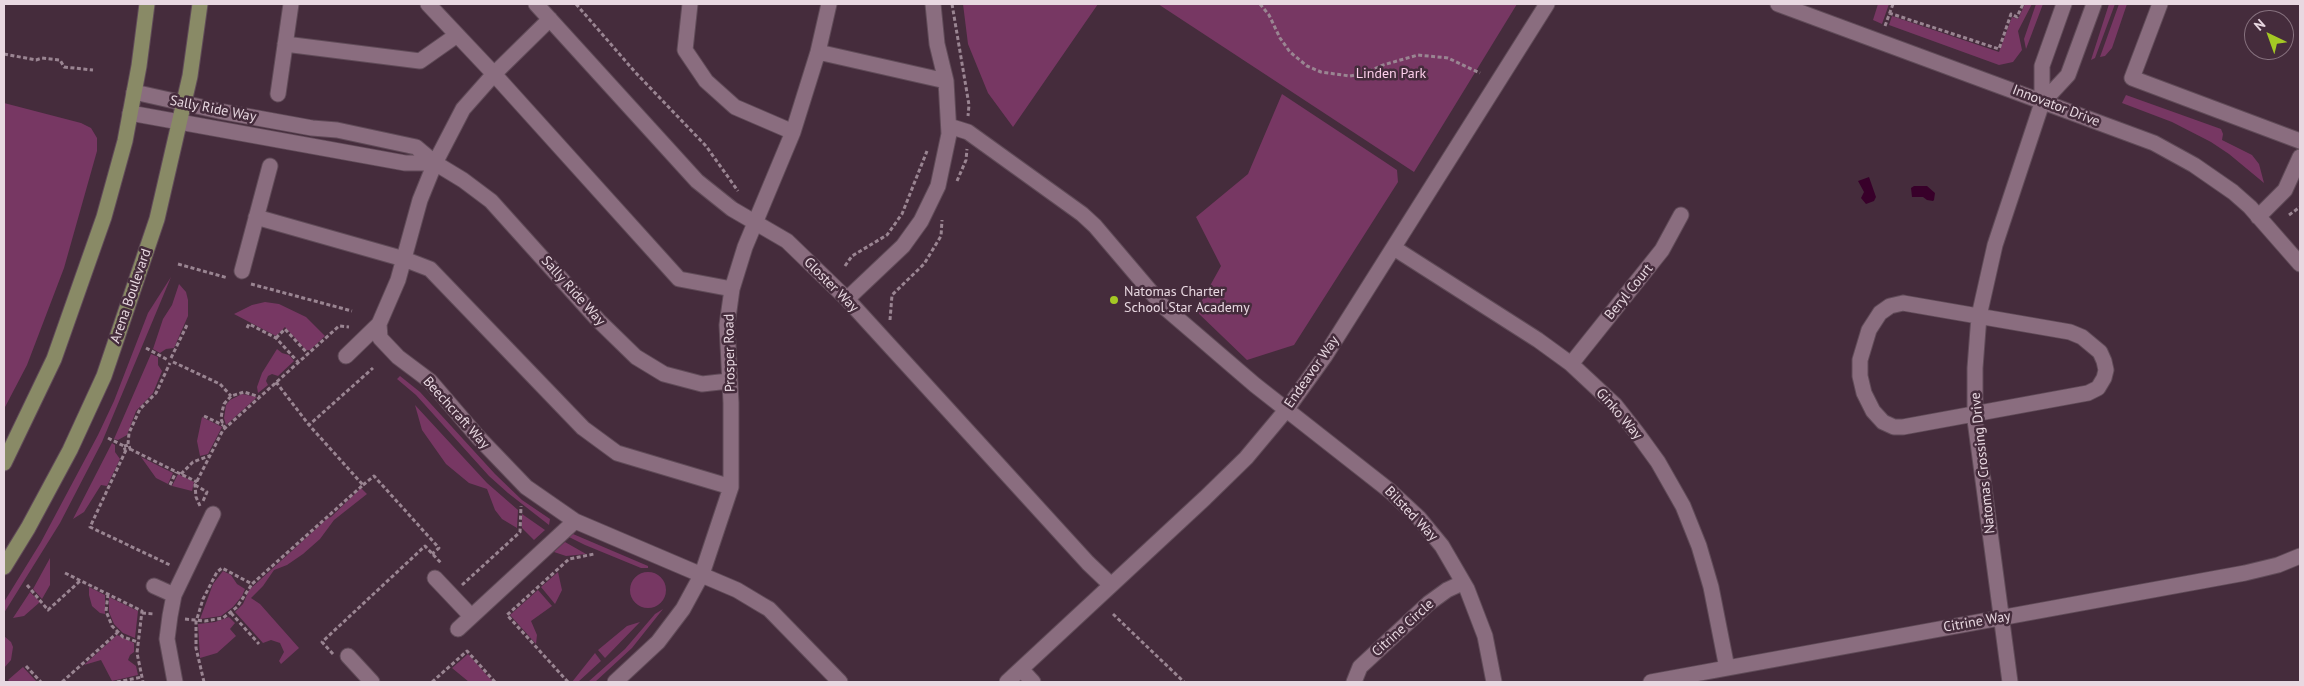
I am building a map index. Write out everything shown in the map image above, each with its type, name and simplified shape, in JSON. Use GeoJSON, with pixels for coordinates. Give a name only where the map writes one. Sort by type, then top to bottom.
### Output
{"type":"FeatureCollection","features":[{"type":"Feature","properties":{"kind":"main road"},"geometry":{"type":"LineString","coordinates":[[4,463],[37,397],[71,312],[104,217],[130,113],[147,4]]}},
{"type":"Feature","properties":{"kind":"main road","name":"Arena Boulevard"},"geometry":{"type":"LineString","coordinates":[[4,567],[28,528],[70,450],[104,376],[157,219],[184,103],[200,4]]}},
{"type":"Feature","properties":{"kind":"street"},"geometry":{"type":"LineString","coordinates":[[278,94],[291,4]]}},
{"type":"Feature","properties":{"kind":"street"},"geometry":{"type":"LineString","coordinates":[[428,4],[494,74],[679,279],[732,289]]}},
{"type":"Feature","properties":{"kind":"street","name":"Gloster Way"},"geometry":{"type":"LineString","coordinates":[[536,4],[697,181],[723,203],[787,241],[847,299],[1088,563],[1111,585]]}},
{"type":"Feature","properties":{"kind":"street"},"geometry":{"type":"LineString","coordinates":[[690,4],[685,50],[706,81],[735,107],[793,132]]}},
{"type":"Feature","properties":{"kind":"street","name":"Prosper Road"},"geometry":{"type":"LineString","coordinates":[[615,682],[658,642],[683,609],[702,574],[731,487],[727,325],[732,289],[744,247],[793,132],[818,52],[829,4]]}},
{"type":"Feature","properties":{"kind":"street"},"geometry":{"type":"LineString","coordinates":[[847,299],[903,246],[921,221],[938,186],[948,133],[946,82],[932,4]]}},
{"type":"Feature","properties":{"kind":"street","name":"Endeavor Way"},"geometry":{"type":"LineString","coordinates":[[1006,682],[1205,498],[1246,458],[1287,409],[1325,356],[1547,4]]}},
{"type":"Feature","properties":{"kind":"street","name":"Innovator Drive"},"geometry":{"type":"LineString","coordinates":[[1778,4],[2006,87],[2042,103],[2139,137],[2175,154],[2233,192],[2300,264]]}},
{"type":"Feature","properties":{"kind":"street","name":"Natomas Crossing Drive"},"geometry":{"type":"LineString","coordinates":[[2010,682],[1975,420],[1975,368],[1979,316],[1995,245],[2042,103],[2042,66],[2064,4]]}},
{"type":"Feature","properties":{"kind":"street","name":"Natomas Crossing Drive"},"geometry":{"type":"LineString","coordinates":[[2042,103],[2068,75],[2094,4]]}},
{"type":"Feature","properties":{"kind":"street"},"geometry":{"type":"LineString","coordinates":[[2160,4],[2132,78],[2300,141]]}},
{"type":"Feature","properties":{"kind":"street"},"geometry":{"type":"LineString","coordinates":[[346,356],[379,324],[398,280],[420,200],[435,163],[463,109],[494,74],[550,19]]}},
{"type":"Feature","properties":{"kind":"street"},"geometry":{"type":"LineString","coordinates":[[285,44],[420,61],[457,35]]}},
{"type":"Feature","properties":{"kind":"street"},"geometry":{"type":"LineString","coordinates":[[818,52],[946,82]]}},
{"type":"Feature","properties":{"kind":"street","name":"Sally Ride Way"},"geometry":{"type":"LineString","coordinates":[[134,92],[312,128],[337,130],[416,147],[435,163],[463,180],[490,201],[598,320],[636,357],[664,374],[702,384],[729,381]]}},
{"type":"Feature","properties":{"kind":"street","name":"Sally Ride Way"},"geometry":{"type":"LineString","coordinates":[[130,113],[405,164],[435,163]]}},
{"type":"Feature","properties":{"kind":"street","name":"Bilsted Way"},"geometry":{"type":"LineString","coordinates":[[948,133],[968,132],[1082,214],[1095,226],[1163,306],[1287,409],[1390,491],[1420,518],[1442,546],[1470,596],[1485,636],[1494,682]]}},
{"type":"Feature","properties":{"kind":"street"},"geometry":{"type":"LineString","coordinates":[[2258,217],[2285,190],[2300,157]]}},
{"type":"Feature","properties":{"kind":"street"},"geometry":{"type":"LineString","coordinates":[[239,277],[270,166]]}},
{"type":"Feature","properties":{"kind":"street","name":"Beryl Court"},"geometry":{"type":"LineString","coordinates":[[1571,364],[1662,250],[1681,216]]}},
{"type":"Feature","properties":{"kind":"street"},"geometry":{"type":"LineString","coordinates":[[256,217],[404,259],[430,269],[583,428],[618,453],[731,487]]}},
{"type":"Feature","properties":{"kind":"street","name":"Ginko Way"},"geometry":{"type":"LineString","coordinates":[[1394,248],[1538,340],[1571,364],[1615,405],[1638,433],[1658,462],[1683,506],[1699,546],[1711,587],[1727,668]]}},
{"type":"Feature","properties":{"kind":"street"},"geometry":{"type":"LineString","coordinates":[[1903,303],[1979,316],[2070,332],[2082,337],[2100,352],[2106,370],[2104,378],[2098,388],[2088,393],[1903,428],[1894,427],[1883,422],[1864,393],[1860,376],[1860,360],[1869,330],[1880,313],[1890,306],[1903,303]]}},
{"type":"Feature","properties":{"kind":"street","name":"Beechcraft Way"},"geometry":{"type":"LineString","coordinates":[[379,324],[380,338],[398,356],[430,381],[478,437],[526,487],[575,521],[702,574],[737,590],[769,609],[840,682]]}},
{"type":"Feature","properties":{"kind":"street"},"geometry":{"type":"LineString","coordinates":[[176,682],[167,639],[170,616],[174,595],[207,510]]}},
{"type":"Feature","properties":{"kind":"street"},"geometry":{"type":"LineString","coordinates":[[458,629],[575,521]]}},
{"type":"Feature","properties":{"kind":"street","name":"Citrine Way"},"geometry":{"type":"LineString","coordinates":[[1652,682],[2245,573],[2278,565],[2300,556]]}},
{"type":"Feature","properties":{"kind":"street"},"geometry":{"type":"LineString","coordinates":[[440,572],[471,616]]}},
{"type":"Feature","properties":{"kind":"street","name":"Citrine Circle"},"geometry":{"type":"LineString","coordinates":[[1354,682],[1360,667],[1429,603],[1447,590],[1462,583]]}},
{"type":"Feature","properties":{"kind":"street"},"geometry":{"type":"LineString","coordinates":[[154,586],[174,595]]}},
{"type":"Feature","properties":{"kind":"street"},"geometry":{"type":"LineString","coordinates":[[344,659],[372,682]]}},
{"type":"Feature","properties":{"kind":"street"},"geometry":{"type":"LineString","coordinates":[[1021,669],[1033,682]]}},
{"type":"Feature","properties":{"kind":"path"},"geometry":{"type":"LineString","coordinates":[[576,4],[634,72],[706,146],[738,192]]}},
{"type":"Feature","properties":{"kind":"path"},"geometry":{"type":"LineString","coordinates":[[1260,4],[1269,14],[1280,38],[1290,52],[1308,66],[1321,72],[1350,76],[1365,73],[1383,64],[1418,55],[1448,58],[1480,74]]}},
{"type":"Feature","properties":{"kind":"path"},"geometry":{"type":"LineString","coordinates":[[1884,27],[1893,4]]}},
{"type":"Feature","properties":{"kind":"path"},"geometry":{"type":"LineString","coordinates":[[1889,13],[1999,49],[2011,14],[2017,17],[2022,4]]}},
{"type":"Feature","properties":{"kind":"path"},"geometry":{"type":"LineString","coordinates":[[4,54],[36,60],[42,58],[60,60],[64,67],[92,70]]}},
{"type":"Feature","properties":{"kind":"path"},"geometry":{"type":"LineString","coordinates":[[845,266],[852,256],[887,235],[902,214],[932,137],[948,133]]}},
{"type":"Feature","properties":{"kind":"path"},"geometry":{"type":"LineString","coordinates":[[2289,215],[2300,207]]}},
{"type":"Feature","properties":{"kind":"path"},"geometry":{"type":"LineString","coordinates":[[178,264],[239,277],[352,311]]}},
{"type":"Feature","properties":{"kind":"path"},"geometry":{"type":"LineString","coordinates":[[247,328],[249,324],[276,338],[298,362]]}},
{"type":"Feature","properties":{"kind":"path"},"geometry":{"type":"LineString","coordinates":[[176,558],[172,566],[90,527],[127,447],[129,433],[140,410],[156,393],[187,325]]}},
{"type":"Feature","properties":{"kind":"path"},"geometry":{"type":"LineString","coordinates":[[207,510],[196,498],[196,483],[224,427],[339,326],[349,327]]}},
{"type":"Feature","properties":{"kind":"path"},"geometry":{"type":"LineString","coordinates":[[276,338],[285,330],[308,354]]}},
{"type":"Feature","properties":{"kind":"path"},"geometry":{"type":"LineString","coordinates":[[146,348],[220,384],[231,396]]}},
{"type":"Feature","properties":{"kind":"path"},"geometry":{"type":"LineString","coordinates":[[309,425],[373,368]]}},
{"type":"Feature","properties":{"kind":"path"},"geometry":{"type":"LineString","coordinates":[[276,382],[309,425],[363,485]]}},
{"type":"Feature","properties":{"kind":"path"},"geometry":{"type":"LineString","coordinates":[[224,427],[222,412],[224,404],[231,396],[244,392],[260,397]]}},
{"type":"Feature","properties":{"kind":"path"},"geometry":{"type":"LineString","coordinates":[[204,416],[224,427]]}},
{"type":"Feature","properties":{"kind":"path"},"geometry":{"type":"LineString","coordinates":[[108,438],[196,483],[208,492],[207,510]]}},
{"type":"Feature","properties":{"kind":"path"},"geometry":{"type":"LineString","coordinates":[[181,474],[193,462],[210,456]]}},
{"type":"Feature","properties":{"kind":"path"},"geometry":{"type":"LineString","coordinates":[[170,485],[176,472]]}},
{"type":"Feature","properties":{"kind":"path"},"geometry":{"type":"LineString","coordinates":[[65,573],[142,613],[196,620],[214,620],[231,613],[243,600],[252,584],[374,476],[439,548],[432,554]]}},
{"type":"Feature","properties":{"kind":"path"},"geometry":{"type":"LineString","coordinates":[[456,579],[462,586],[520,532],[521,506]]}},
{"type":"Feature","properties":{"kind":"path"},"geometry":{"type":"LineString","coordinates":[[196,515],[207,510]]}},
{"type":"Feature","properties":{"kind":"path"},"geometry":{"type":"LineString","coordinates":[[344,659],[322,642],[432,540]]}},
{"type":"Feature","properties":{"kind":"path"},"geometry":{"type":"LineString","coordinates":[[425,546],[432,554],[440,572]]}},
{"type":"Feature","properties":{"kind":"path"},"geometry":{"type":"LineString","coordinates":[[568,682],[507,615],[569,560],[594,554]]}},
{"type":"Feature","properties":{"kind":"path"},"geometry":{"type":"LineString","coordinates":[[204,682],[196,648],[196,620],[211,582],[222,568],[252,584]]}},
{"type":"Feature","properties":{"kind":"path"},"geometry":{"type":"LineString","coordinates":[[26,585],[48,610],[80,581]]}},
{"type":"Feature","properties":{"kind":"path"},"geometry":{"type":"LineString","coordinates":[[108,594],[106,611],[108,619],[118,633],[138,642]]}},
{"type":"Feature","properties":{"kind":"path"},"geometry":{"type":"LineString","coordinates":[[142,613],[137,653],[143,682]]}},
{"type":"Feature","properties":{"kind":"path"},"geometry":{"type":"LineString","coordinates":[[231,613],[259,644]]}},
{"type":"Feature","properties":{"kind":"path"},"geometry":{"type":"LineString","coordinates":[[1113,614],[1184,682]]}},
{"type":"Feature","properties":{"kind":"path"},"geometry":{"type":"LineString","coordinates":[[62,682],[118,633]]}},
{"type":"Feature","properties":{"kind":"path"},"geometry":{"type":"LineString","coordinates":[[432,682],[467,651],[495,682]]}},
{"type":"Feature","properties":{"kind":"path"},"geometry":{"type":"LineString","coordinates":[[26,666],[41,682]]}},
{"type":"Feature","properties":{"kind":"path"},"geometry":{"type":"LineString","coordinates":[[117,682],[142,677]]}},
{"type":"Feature","properties":{"kind":"green space"},"geometry":{"type":"Polygon","coordinates":[[[963,4],[1098,4],[1013,127],[988,93],[968,44],[963,4]]]}},
{"type":"Feature","properties":{"kind":"green space","name":"Linden Park"},"geometry":{"type":"Polygon","coordinates":[[[1158,4],[1517,4],[1414,172],[1158,4]]]}},
{"type":"Feature","properties":{"kind":"green space"},"geometry":{"type":"Polygon","coordinates":[[[1878,4],[1889,4],[1882,24],[1873,20],[1878,4]]]}},
{"type":"Feature","properties":{"kind":"green space"},"geometry":{"type":"Polygon","coordinates":[[[2025,4],[2032,4],[2018,31],[2022,50],[2013,62],[1999,65],[1889,25],[1892,16],[1999,52],[2012,17],[2018,19],[2025,4]]]}},
{"type":"Feature","properties":{"kind":"green space"},"geometry":{"type":"Polygon","coordinates":[[[2036,4],[2043,4],[2026,49],[2024,39],[2036,4]]]}},
{"type":"Feature","properties":{"kind":"green space"},"geometry":{"type":"Polygon","coordinates":[[[2109,4],[2115,4],[2095,58],[2091,60],[2109,4]]]}},
{"type":"Feature","properties":{"kind":"green space"},"geometry":{"type":"Polygon","coordinates":[[[2119,4],[2127,4],[2112,48],[2105,56],[2100,57],[2119,4]]]}},
{"type":"Feature","properties":{"kind":"green space"},"geometry":{"type":"Polygon","coordinates":[[[1282,94],[1397,170],[1398,182],[1294,345],[1247,360],[1196,311],[1221,266],[1196,217],[1248,174],[1282,94]]]}},
{"type":"Feature","properties":{"kind":"green space"},"geometry":{"type":"Polygon","coordinates":[[[2126,95],[2221,129],[2223,134],[2222,140],[2252,155],[2259,164],[2264,183],[2229,154],[2211,142],[2172,122],[2122,103],[2126,95]]]}},
{"type":"Feature","properties":{"kind":"green space"},"geometry":{"type":"Polygon","coordinates":[[[4,103],[81,123],[91,128],[97,138],[97,151],[64,268],[27,365],[4,409],[4,103]]]}},
{"type":"Feature","properties":{"kind":"green space"},"geometry":{"type":"Polygon","coordinates":[[[171,277],[102,442],[60,523],[4,613],[4,602],[41,542],[98,435],[114,401],[148,313],[171,277]]]}},
{"type":"Feature","properties":{"kind":"green space"},"geometry":{"type":"Polygon","coordinates":[[[179,284],[186,292],[188,316],[174,348],[166,349],[160,353],[153,349],[163,319],[172,305],[179,284]]]}},
{"type":"Feature","properties":{"kind":"green space"},"geometry":{"type":"Polygon","coordinates":[[[265,302],[279,304],[306,317],[325,336],[310,350],[306,350],[285,327],[276,336],[234,314],[252,305],[265,302]]]}},
{"type":"Feature","properties":{"kind":"green space"},"geometry":{"type":"Polygon","coordinates":[[[277,349],[289,355],[294,361],[278,376],[272,374],[268,376],[266,381],[268,385],[258,393],[257,387],[262,373],[277,349]]]}},
{"type":"Feature","properties":{"kind":"green space"},"geometry":{"type":"Polygon","coordinates":[[[151,354],[158,357],[158,365],[162,371],[153,393],[136,411],[127,435],[118,440],[114,439],[151,354]]]}},
{"type":"Feature","properties":{"kind":"green space"},"geometry":{"type":"Polygon","coordinates":[[[400,376],[420,392],[495,474],[522,500],[550,519],[549,525],[489,476],[416,395],[397,379],[400,376]]]}},
{"type":"Feature","properties":{"kind":"green space"},"geometry":{"type":"Polygon","coordinates":[[[242,394],[257,397],[226,425],[224,418],[226,405],[230,400],[242,394]]]}},
{"type":"Feature","properties":{"kind":"green space"},"geometry":{"type":"Polygon","coordinates":[[[415,405],[487,483],[518,510],[517,528],[502,519],[495,510],[487,489],[469,483],[446,464],[422,430],[415,405]]]}},
{"type":"Feature","properties":{"kind":"green space"},"geometry":{"type":"Polygon","coordinates":[[[202,417],[222,427],[208,454],[200,456],[197,441],[202,417]]]}},
{"type":"Feature","properties":{"kind":"green space"},"geometry":{"type":"Polygon","coordinates":[[[112,443],[115,445],[115,452],[120,459],[107,486],[101,485],[84,512],[73,519],[112,443]]]}},
{"type":"Feature","properties":{"kind":"green space"},"geometry":{"type":"Polygon","coordinates":[[[141,457],[173,473],[168,484],[156,478],[141,457]]]}},
{"type":"Feature","properties":{"kind":"green space"},"geometry":{"type":"Polygon","coordinates":[[[178,474],[194,482],[192,491],[172,486],[178,474]]]}},
{"type":"Feature","properties":{"kind":"green space"},"geometry":{"type":"Polygon","coordinates":[[[361,488],[367,494],[334,520],[320,539],[303,554],[287,565],[274,570],[263,586],[251,598],[260,604],[299,648],[281,664],[279,661],[284,652],[280,643],[271,640],[263,643],[235,612],[243,604],[249,590],[361,488]]]}},
{"type":"Feature","properties":{"kind":"green space"},"geometry":{"type":"Polygon","coordinates":[[[522,514],[545,530],[534,540],[522,528],[522,514]]]}},
{"type":"Feature","properties":{"kind":"green space"},"geometry":{"type":"Polygon","coordinates":[[[573,534],[648,566],[648,568],[641,568],[585,545],[569,537],[573,534]]]}},
{"type":"Feature","properties":{"kind":"green space"},"geometry":{"type":"Polygon","coordinates":[[[565,542],[586,554],[566,556],[554,552],[565,542]]]}},
{"type":"Feature","properties":{"kind":"green space"},"geometry":{"type":"Polygon","coordinates":[[[50,558],[50,585],[42,599],[33,589],[50,558]]]}},
{"type":"Feature","properties":{"kind":"green space"},"geometry":{"type":"Polygon","coordinates":[[[223,571],[231,575],[237,584],[245,589],[242,596],[233,607],[221,616],[200,619],[213,584],[223,571]]]}},
{"type":"Feature","properties":{"kind":"green space"},"geometry":{"type":"Polygon","coordinates":[[[558,572],[562,590],[555,604],[541,587],[558,572]]]}},
{"type":"Feature","properties":{"kind":"green space"},"geometry":{"type":"Polygon","coordinates":[[[648,572],[655,573],[661,577],[665,583],[665,597],[661,603],[655,607],[648,608],[641,607],[635,603],[631,597],[630,590],[631,583],[635,577],[641,573],[648,572]]]}},
{"type":"Feature","properties":{"kind":"green space"},"geometry":{"type":"Polygon","coordinates":[[[89,587],[105,595],[105,614],[100,613],[92,606],[89,587]]]}},
{"type":"Feature","properties":{"kind":"green space"},"geometry":{"type":"Polygon","coordinates":[[[538,590],[552,606],[531,621],[537,635],[536,644],[510,615],[538,590]]]}},
{"type":"Feature","properties":{"kind":"green space"},"geometry":{"type":"Polygon","coordinates":[[[30,592],[40,602],[24,616],[13,618],[30,592]]]}},
{"type":"Feature","properties":{"kind":"green space"},"geometry":{"type":"Polygon","coordinates":[[[109,597],[138,611],[135,638],[123,633],[114,624],[109,612],[109,597]]]}},
{"type":"Feature","properties":{"kind":"green space"},"geometry":{"type":"Polygon","coordinates":[[[663,609],[632,648],[595,682],[588,682],[625,649],[655,614],[663,609]]]}},
{"type":"Feature","properties":{"kind":"green space"},"geometry":{"type":"Polygon","coordinates":[[[229,617],[235,623],[230,629],[236,636],[217,653],[200,658],[198,624],[215,622],[229,617]]]}},
{"type":"Feature","properties":{"kind":"green space"},"geometry":{"type":"Polygon","coordinates":[[[640,622],[605,658],[598,650],[627,626],[640,622]]]}},
{"type":"Feature","properties":{"kind":"green space"},"geometry":{"type":"Polygon","coordinates":[[[117,635],[134,643],[134,652],[128,660],[136,666],[138,675],[112,681],[101,660],[84,665],[117,635]]]}},
{"type":"Feature","properties":{"kind":"green space"},"geometry":{"type":"Polygon","coordinates":[[[4,636],[11,642],[13,647],[11,660],[4,668],[4,636]]]}},
{"type":"Feature","properties":{"kind":"green space"},"geometry":{"type":"Polygon","coordinates":[[[595,653],[601,661],[578,682],[572,682],[595,653]]]}},
{"type":"Feature","properties":{"kind":"green space"},"geometry":{"type":"Polygon","coordinates":[[[468,654],[493,682],[469,682],[452,668],[468,654]]]}},
{"type":"Feature","properties":{"kind":"green space"},"geometry":{"type":"Polygon","coordinates":[[[23,667],[37,682],[10,682],[8,680],[23,667]]]}},
{"type":"Feature","properties":{"kind":"shaded area"},"geometry":{"type":"Polygon","coordinates":[[[1869,177],[1876,197],[1874,201],[1866,204],[1861,198],[1864,192],[1858,181],[1869,177]]]}},
{"type":"Feature","properties":{"kind":"shaded area"},"geometry":{"type":"Polygon","coordinates":[[[1914,186],[1927,186],[1935,193],[1934,200],[1912,197],[1911,188],[1914,186]]]}},
{"type":"Feature","properties":{"kind":"place","name":"Natomas Charter School Star Academy"},"geometry":{"type":"Point","coordinates":[1114,300]}}]}
